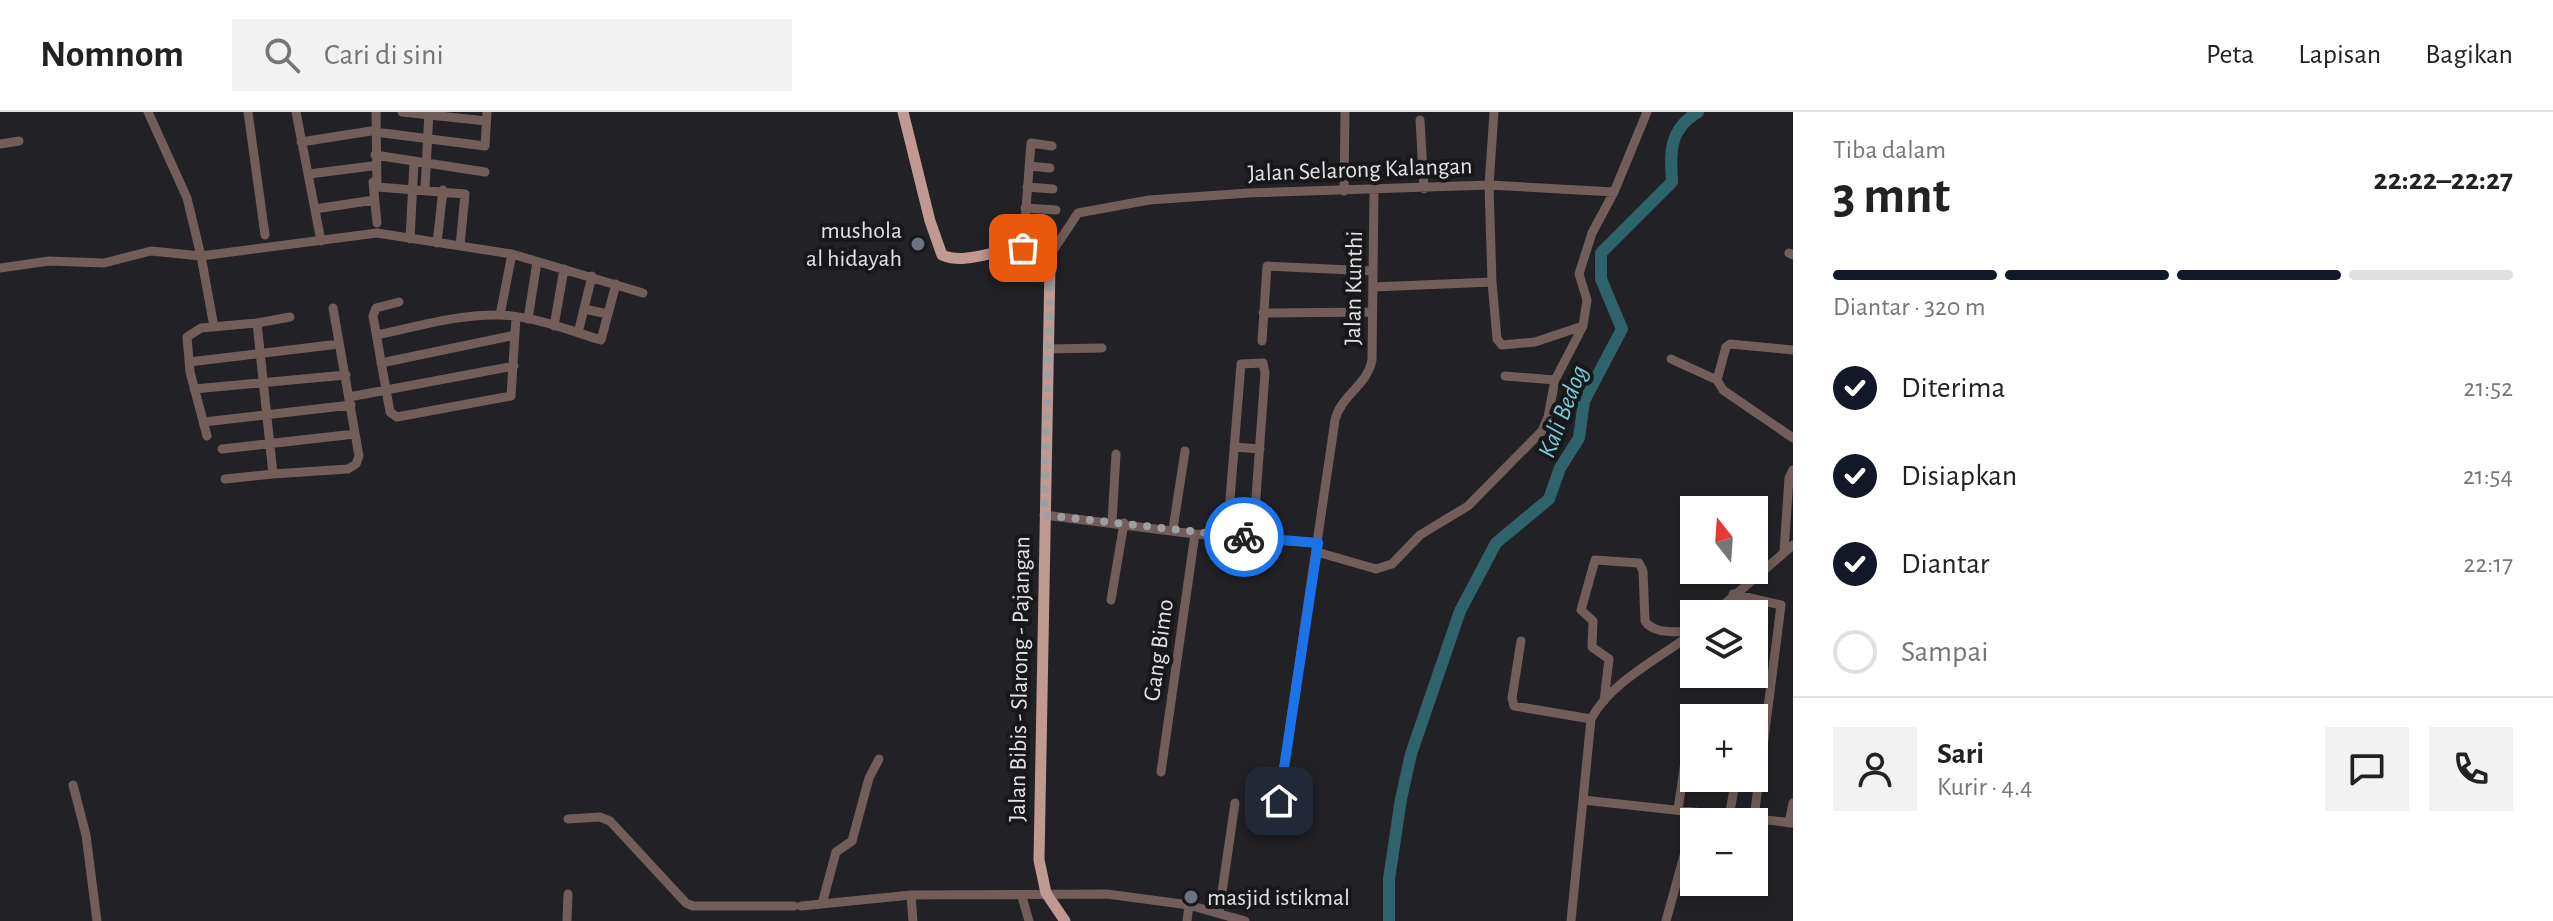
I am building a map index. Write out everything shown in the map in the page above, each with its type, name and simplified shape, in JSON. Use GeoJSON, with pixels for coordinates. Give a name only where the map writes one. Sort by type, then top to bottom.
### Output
{"type":"FeatureCollection","features":[{"type":"Feature","properties":{"kind":"main road"},"geometry":{"type":"LineString","coordinates":[[903,112],[930,221],[942,255],[957,258],[1023,248],[1036,250],[1048,258]]}},
{"type":"Feature","properties":{"kind":"main road","name":"Jalan Bibis - Slarong - Pajangan"},"geometry":{"type":"LineString","coordinates":[[1048,258],[1051,270],[1039,860],[1046,893],[1065,921]]}},
{"type":"Feature","properties":{"kind":"street"},"geometry":{"type":"LineString","coordinates":[[148,112],[187,198],[214,327]]}},
{"type":"Feature","properties":{"kind":"street"},"geometry":{"type":"LineString","coordinates":[[248,112],[265,235]]}},
{"type":"Feature","properties":{"kind":"street"},"geometry":{"type":"LineString","coordinates":[[296,112],[321,241]]}},
{"type":"Feature","properties":{"kind":"street"},"geometry":{"type":"LineString","coordinates":[[370,112],[377,187],[425,188],[465,195],[460,246]]}},
{"type":"Feature","properties":{"kind":"street"},"geometry":{"type":"LineString","coordinates":[[376,112],[372,166],[377,223]]}},
{"type":"Feature","properties":{"kind":"street"},"geometry":{"type":"LineString","coordinates":[[301,142],[373,131],[485,146],[487,117],[402,112]]}},
{"type":"Feature","properties":{"kind":"street"},"geometry":{"type":"LineString","coordinates":[[1344,191],[1345,112]]}},
{"type":"Feature","properties":{"kind":"street"},"geometry":{"type":"LineString","coordinates":[[1494,112],[1489,185],[1497,339],[1502,345],[1535,342],[1583,326]]}},
{"type":"Feature","properties":{"kind":"street"},"geometry":{"type":"LineString","coordinates":[[1044,515],[1318,548],[1376,569],[1392,564],[1420,535],[1468,506],[1542,431],[1555,380],[1583,326],[1587,300],[1579,274],[1592,233],[1614,192],[1647,112]]}},
{"type":"Feature","properties":{"kind":"street"},"geometry":{"type":"LineString","coordinates":[[425,188],[429,114]]}},
{"type":"Feature","properties":{"kind":"street"},"geometry":{"type":"LineString","coordinates":[[1420,120],[1424,189]]}},
{"type":"Feature","properties":{"kind":"street"},"geometry":{"type":"LineString","coordinates":[[0,144],[19,141]]}},
{"type":"Feature","properties":{"kind":"street"},"geometry":{"type":"LineString","coordinates":[[1023,248],[1031,143],[1052,146]]}},
{"type":"Feature","properties":{"kind":"street"},"geometry":{"type":"LineString","coordinates":[[375,155],[485,172]]}},
{"type":"Feature","properties":{"kind":"street"},"geometry":{"type":"LineString","coordinates":[[410,239],[414,162]]}},
{"type":"Feature","properties":{"kind":"street"},"geometry":{"type":"LineString","coordinates":[[309,174],[372,166]]}},
{"type":"Feature","properties":{"kind":"street"},"geometry":{"type":"LineString","coordinates":[[1029,166],[1050,168]]}},
{"type":"Feature","properties":{"kind":"street","name":"Jalan Selarong Kalangan"},"geometry":{"type":"LineString","coordinates":[[1048,258],[1071,220],[1089,208],[1149,200],[1249,193],[1489,185],[1614,192]]}},
{"type":"Feature","properties":{"kind":"street"},"geometry":{"type":"LineString","coordinates":[[1027,187],[1053,189]]}},
{"type":"Feature","properties":{"kind":"street"},"geometry":{"type":"LineString","coordinates":[[437,243],[443,190]]}},
{"type":"Feature","properties":{"kind":"street","name":"Jalan Kunthi"},"geometry":{"type":"LineString","coordinates":[[1279,801],[1335,420],[1341,403],[1368,375],[1372,360],[1374,191]]}},
{"type":"Feature","properties":{"kind":"street"},"geometry":{"type":"LineString","coordinates":[[315,209],[374,200]]}},
{"type":"Feature","properties":{"kind":"street"},"geometry":{"type":"LineString","coordinates":[[1025,208],[1056,210]]}},
{"type":"Feature","properties":{"kind":"street"},"geometry":{"type":"LineString","coordinates":[[0,268],[49,261],[104,263],[151,251],[201,256],[377,233],[512,254],[643,293]]}},
{"type":"Feature","properties":{"kind":"street"},"geometry":{"type":"LineString","coordinates":[[500,315],[512,254]]}},
{"type":"Feature","properties":{"kind":"street"},"geometry":{"type":"LineString","coordinates":[[528,319],[537,262]]}},
{"type":"Feature","properties":{"kind":"street"},"geometry":{"type":"LineString","coordinates":[[1262,341],[1267,266],[1373,271]]}},
{"type":"Feature","properties":{"kind":"street"},"geometry":{"type":"LineString","coordinates":[[554,326],[564,269]]}},
{"type":"Feature","properties":{"kind":"street"},"geometry":{"type":"LineString","coordinates":[[578,333],[592,276]]}},
{"type":"Feature","properties":{"kind":"street"},"geometry":{"type":"LineString","coordinates":[[1373,287],[1492,282]]}},
{"type":"Feature","properties":{"kind":"street"},"geometry":{"type":"LineString","coordinates":[[377,335],[468,316],[500,315],[528,319],[601,340],[616,284]]}},
{"type":"Feature","properties":{"kind":"street"},"geometry":{"type":"LineString","coordinates":[[399,302],[373,311],[390,412],[397,417],[511,396],[516,317]]}},
{"type":"Feature","properties":{"kind":"street"},"geometry":{"type":"LineString","coordinates":[[225,479],[352,467],[359,456],[333,308]]}},
{"type":"Feature","properties":{"kind":"street"},"geometry":{"type":"LineString","coordinates":[[584,309],[608,314]]}},
{"type":"Feature","properties":{"kind":"street"},"geometry":{"type":"LineString","coordinates":[[1263,313],[1371,312]]}},
{"type":"Feature","properties":{"kind":"street"},"geometry":{"type":"LineString","coordinates":[[207,436],[194,389],[187,337],[201,328],[290,317]]}},
{"type":"Feature","properties":{"kind":"street"},"geometry":{"type":"LineString","coordinates":[[257,323],[273,474]]}},
{"type":"Feature","properties":{"kind":"street"},"geometry":{"type":"LineString","coordinates":[[381,363],[515,335]]}},
{"type":"Feature","properties":{"kind":"street"},"geometry":{"type":"LineString","coordinates":[[189,362],[339,344]]}},
{"type":"Feature","properties":{"kind":"street"},"geometry":{"type":"LineString","coordinates":[[1717,380],[1726,347],[1730,344],[1793,350]]}},
{"type":"Feature","properties":{"kind":"street"},"geometry":{"type":"LineString","coordinates":[[1048,349],[1102,348]]}},
{"type":"Feature","properties":{"kind":"street"},"geometry":{"type":"LineString","coordinates":[[1671,359],[1717,380],[1723,390],[1793,438]]}},
{"type":"Feature","properties":{"kind":"street"},"geometry":{"type":"LineString","coordinates":[[1227,536],[1241,364],[1263,363],[1253,538]]}},
{"type":"Feature","properties":{"kind":"street"},"geometry":{"type":"LineString","coordinates":[[204,422],[350,401],[514,366]]}},
{"type":"Feature","properties":{"kind":"street"},"geometry":{"type":"LineString","coordinates":[[194,389],[346,375]]}},
{"type":"Feature","properties":{"kind":"street"},"geometry":{"type":"LineString","coordinates":[[1505,376],[1555,380]]}},
{"type":"Feature","properties":{"kind":"street"},"geometry":{"type":"LineString","coordinates":[[222,449],[355,434]]}},
{"type":"Feature","properties":{"kind":"street"},"geometry":{"type":"LineString","coordinates":[[1234,447],[1260,449]]}},
{"type":"Feature","properties":{"kind":"street"},"geometry":{"type":"LineString","coordinates":[[1173,529],[1185,451]]}},
{"type":"Feature","properties":{"kind":"street"},"geometry":{"type":"LineString","coordinates":[[1112,522],[1116,454]]}},
{"type":"Feature","properties":{"kind":"street"},"geometry":{"type":"LineString","coordinates":[[1727,600],[1788,548],[1789,478],[1793,470]]}},
{"type":"Feature","properties":{"kind":"street"},"geometry":{"type":"LineString","coordinates":[[1111,600],[1124,523]]}},
{"type":"Feature","properties":{"kind":"street","name":"Gang Bimo"},"geometry":{"type":"LineString","coordinates":[[1161,772],[1195,534]]}},
{"type":"Feature","properties":{"kind":"street"},"geometry":{"type":"LineString","coordinates":[[1604,701],[1609,659],[1592,647],[1593,621],[1581,608],[1595,560],[1639,563],[1643,571],[1647,626],[1655,630],[1680,631]]}},
{"type":"Feature","properties":{"kind":"street"},"geometry":{"type":"LineString","coordinates":[[1733,594],[1793,607]]}},
{"type":"Feature","properties":{"kind":"street"},"geometry":{"type":"LineString","coordinates":[[1755,808],[1781,605]]}},
{"type":"Feature","properties":{"kind":"street"},"geometry":{"type":"LineString","coordinates":[[1521,641],[1512,698],[1514,706],[1591,719]]}},
{"type":"Feature","properties":{"kind":"street"},"geometry":{"type":"LineString","coordinates":[[1571,921],[1591,719],[1604,701],[1680,643]]}},
{"type":"Feature","properties":{"kind":"street"},"geometry":{"type":"LineString","coordinates":[[822,904],[836,852],[852,841],[869,778],[879,759]]}},
{"type":"Feature","properties":{"kind":"street"},"geometry":{"type":"LineString","coordinates":[[73,785],[86,835],[97,921]]}},
{"type":"Feature","properties":{"kind":"street"},"geometry":{"type":"LineString","coordinates":[[1583,800],[1678,810],[1681,792]]}},
{"type":"Feature","properties":{"kind":"street"},"geometry":{"type":"LineString","coordinates":[[1219,913],[1235,803]]}},
{"type":"Feature","properties":{"kind":"street"},"geometry":{"type":"LineString","coordinates":[[1768,820],[1791,823],[1793,803]]}},
{"type":"Feature","properties":{"kind":"street"},"geometry":{"type":"LineString","coordinates":[[568,819],[600,817],[610,821],[686,903],[693,906],[798,906],[911,895],[1022,897],[1046,893],[1122,896],[1189,905],[1245,921]]}},
{"type":"Feature","properties":{"kind":"street"},"geometry":{"type":"LineString","coordinates":[[1666,921],[1680,870]]}},
{"type":"Feature","properties":{"kind":"street"},"geometry":{"type":"LineString","coordinates":[[567,921],[568,894]]}},
{"type":"Feature","properties":{"kind":"street"},"geometry":{"type":"LineString","coordinates":[[911,895],[913,921]]}},
{"type":"Feature","properties":{"kind":"street"},"geometry":{"type":"LineString","coordinates":[[1022,897],[1029,921]]}},
{"type":"Feature","properties":{"kind":"street"},"geometry":{"type":"LineString","coordinates":[[1187,921],[1189,905]]}},
{"type":"Feature","properties":{"kind":"waterway","name":"Kali Bedog"},"geometry":{"type":"LineString","coordinates":[[1389,921],[1389,879],[1411,754],[1460,611],[1496,543],[1549,499],[1560,468],[1579,438],[1584,401],[1622,329],[1601,279],[1601,253],[1672,182],[1673,142],[1681,126],[1698,112]]}},
{"type":"Feature","properties":{"kind":"way so far"},"geometry":{"type":"LineString","coordinates":[[1023,248],[1044,253],[1051,270],[1044,515],[1244,537]]}},
{"type":"Feature","properties":{"kind":"place","name":"mushola al hidayah"},"geometry":{"type":"Point","coordinates":[918,244]}},
{"type":"Feature","properties":{"kind":"place","name":"masjid istikmal"},"geometry":{"type":"Point","coordinates":[1191,897]}},
{"type":"Feature","properties":{"kind":"route"},"geometry":{"type":"LineString","coordinates":[[1244,537],[1318,543],[1279,801]]}}]}
